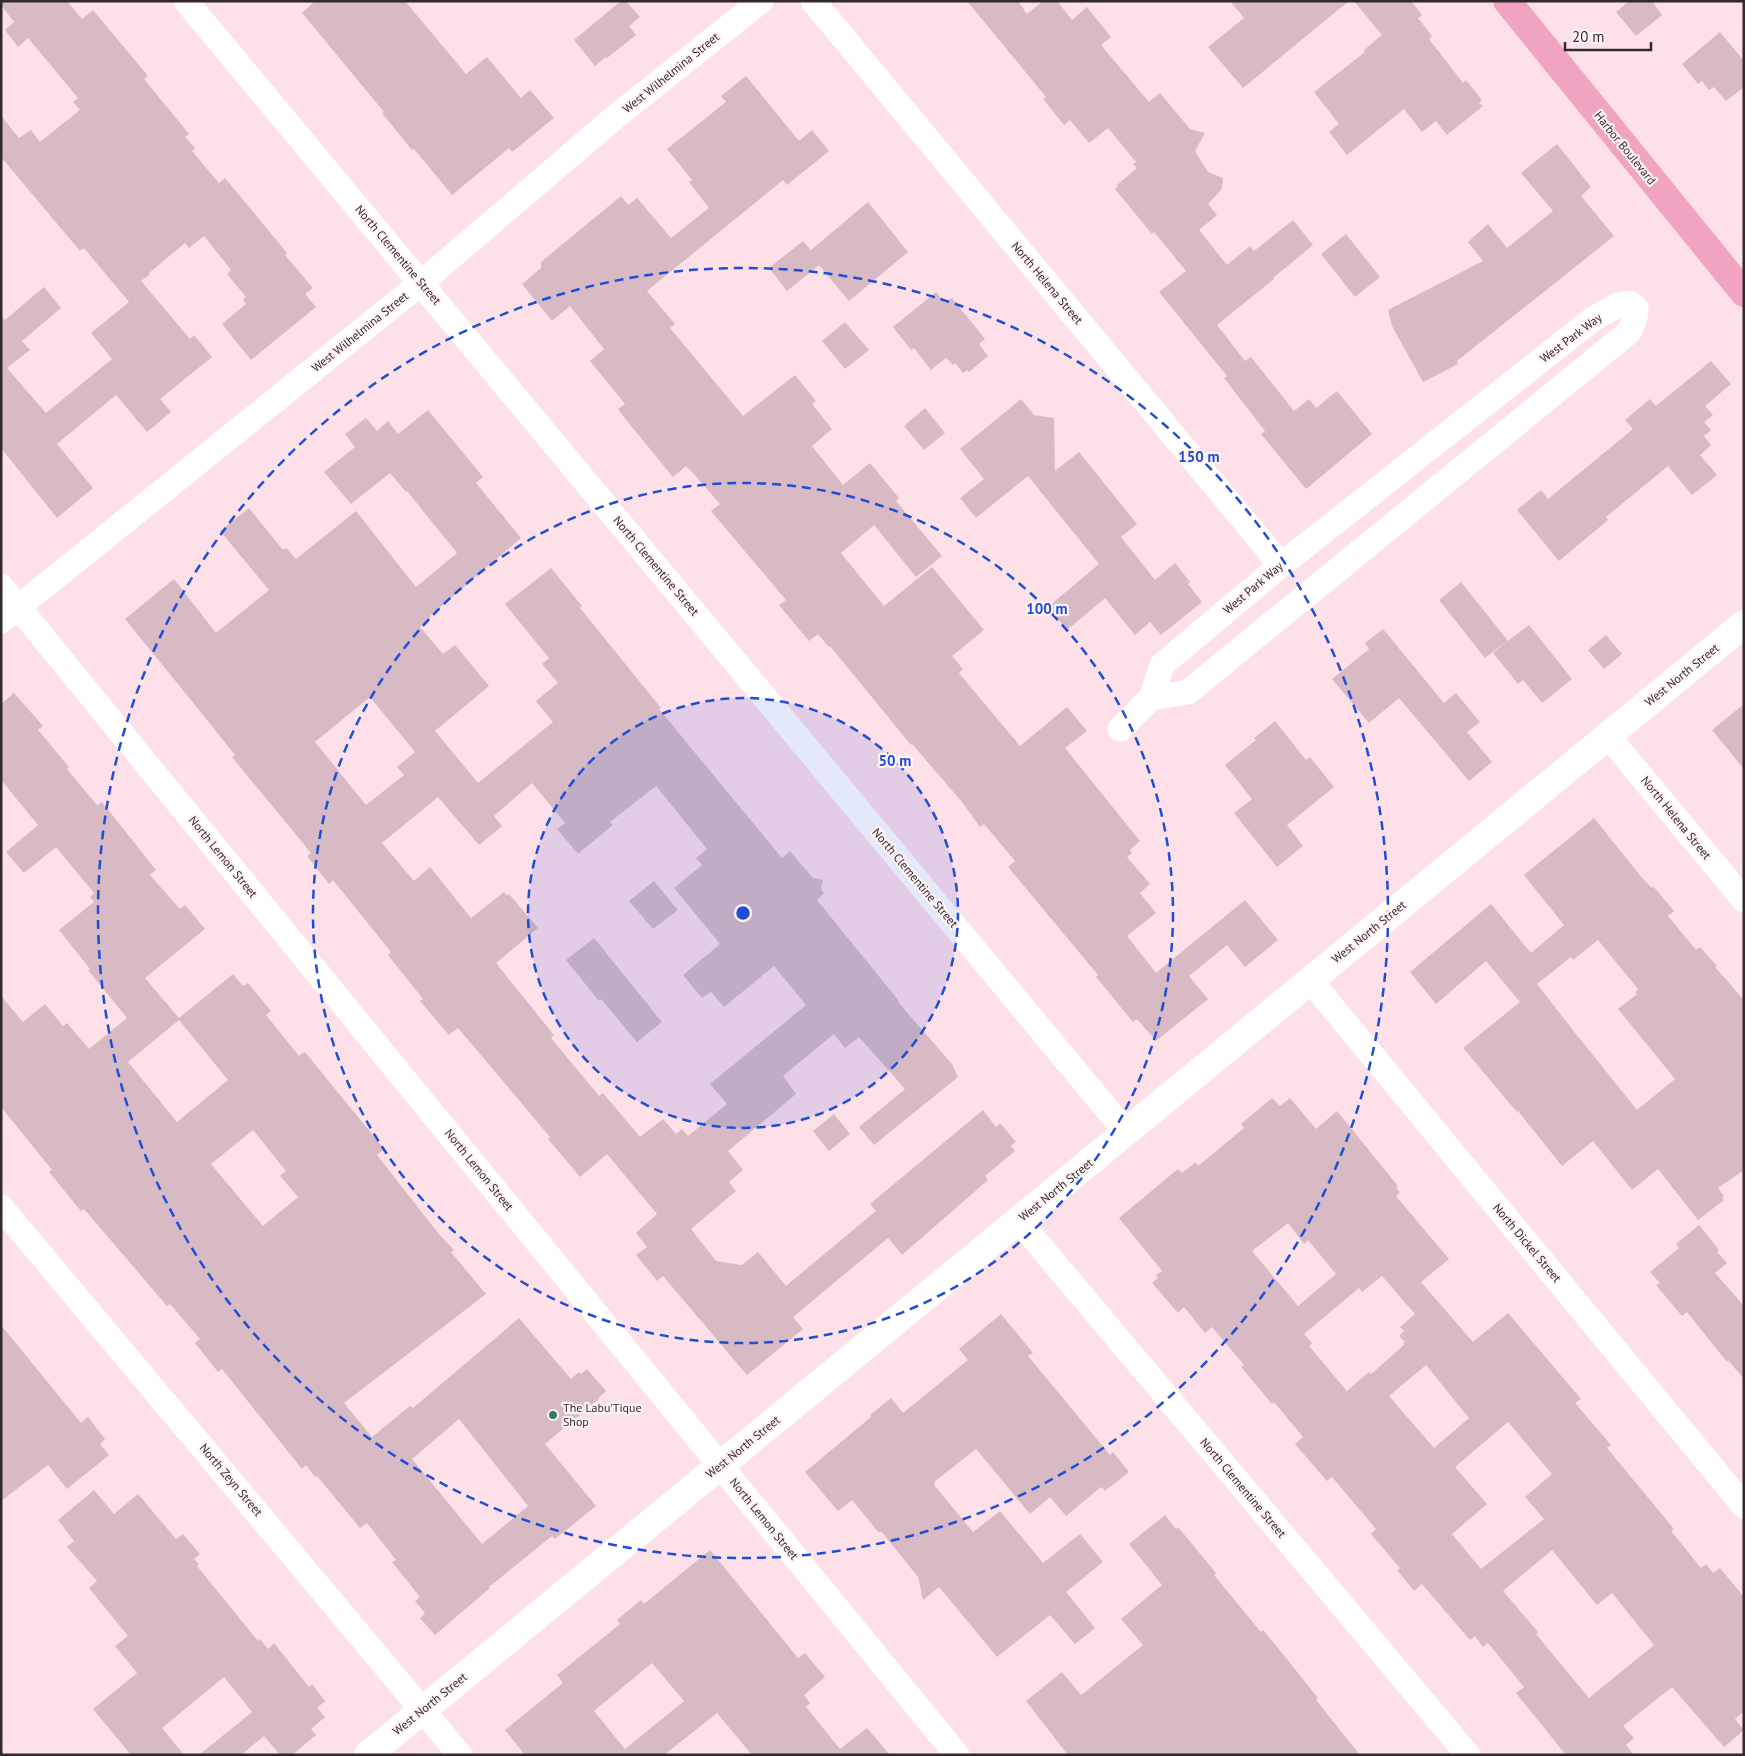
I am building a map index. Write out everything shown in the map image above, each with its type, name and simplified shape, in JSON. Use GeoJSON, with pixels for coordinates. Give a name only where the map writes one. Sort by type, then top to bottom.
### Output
{"type":"FeatureCollection","features":[{"type":"Feature","properties":{"kind":"main road","name":"Harbor Boulevard"},"geometry":{"type":"LineString","coordinates":[[1507,1],[1744,293]]}},
{"type":"Feature","properties":{"kind":"street","name":"North Clementine Street"},"geometry":{"type":"LineString","coordinates":[[186,1],[1126,1132]]}},
{"type":"Feature","properties":{"kind":"street","name":"West Wilhelmina Street"},"geometry":{"type":"LineString","coordinates":[[10,614],[421,283],[614,118],[760,1]]}},
{"type":"Feature","properties":{"kind":"street","name":"North Helena Street"},"geometry":{"type":"LineString","coordinates":[[812,1],[1281,565]]}},
{"type":"Feature","properties":{"kind":"street","name":"West Park Way"},"geometry":{"type":"LineString","coordinates":[[1120,728],[1151,698],[1162,665],[1281,565],[1593,319],[1618,305],[1630,303],[1636,308],[1636,318],[1629,332],[1188,692],[1151,698]]}},
{"type":"Feature","properties":{"kind":"street","name":"North Lemon Street"},"geometry":{"type":"LineString","coordinates":[[1,586],[10,614],[721,1466],[957,1755]]}},
{"type":"Feature","properties":{"kind":"street","name":"West North Street"},"geometry":{"type":"LineString","coordinates":[[368,1755],[1744,624]]}},
{"type":"Feature","properties":{"kind":"street","name":"North Helena Street"},"geometry":{"type":"LineString","coordinates":[[1608,736],[1744,900]]}},
{"type":"Feature","properties":{"kind":"street","name":"North Dickel Street"},"geometry":{"type":"LineString","coordinates":[[1310,980],[1744,1506]]}},
{"type":"Feature","properties":{"kind":"street","name":"North Zeyn Street"},"geometry":{"type":"LineString","coordinates":[[1,1207],[460,1755]]}},
{"type":"Feature","properties":{"kind":"street","name":"North Clementine Street"},"geometry":{"type":"LineString","coordinates":[[1018,1221],[1468,1755]]}},
{"type":"Feature","properties":{"kind":"building"},"geometry":{"type":"Polygon","coordinates":[[[1,1],[67,1],[82,19],[93,10],[148,76],[144,79],[189,134],[185,137],[195,148],[192,151],[219,183],[225,178],[287,253],[285,255],[313,288],[305,294],[316,307],[251,360],[222,324],[246,304],[243,300],[246,297],[227,274],[231,270],[204,236],[189,248],[185,243],[141,281],[190,339],[194,335],[212,357],[160,399],[171,412],[147,432],[116,395],[57,444],[93,488],[57,518],[1,448],[1,316],[5,320],[44,287],[61,308],[22,341],[30,350],[7,368],[46,413],[112,359],[91,333],[129,302],[84,248],[80,251],[1,157],[1,116],[19,138],[31,130],[40,142],[80,110],[73,102],[78,98],[28,38],[18,47],[5,30],[14,22],[1,5],[1,1]]]}},
{"type":"Feature","properties":{"kind":"building"},"geometry":{"type":"Polygon","coordinates":[[[315,1],[405,1],[466,74],[487,57],[521,98],[530,90],[554,118],[512,152],[509,148],[452,195],[414,149],[412,150],[382,113],[384,112],[302,13],[315,1]]]}},
{"type":"Feature","properties":{"kind":"building"},"geometry":{"type":"Polygon","coordinates":[[[621,1],[626,1],[640,17],[629,26],[636,35],[595,66],[574,40],[621,1]]]}},
{"type":"Feature","properties":{"kind":"building"},"geometry":{"type":"Polygon","coordinates":[[[967,1],[1018,1],[1027,14],[1043,1],[1057,1],[1072,20],[1087,7],[1111,37],[1101,45],[1149,102],[1160,93],[1190,129],[1205,133],[1195,151],[1208,172],[1223,178],[1221,190],[1208,204],[1217,215],[1199,230],[1227,265],[1250,246],[1254,251],[1293,220],[1313,245],[1217,325],[1245,361],[1251,357],[1294,411],[1309,399],[1316,408],[1337,391],[1372,434],[1306,489],[1261,434],[1265,431],[1224,378],[1227,376],[1159,292],[1186,271],[1115,189],[1117,185],[1137,168],[1133,164],[1136,162],[1108,128],[1089,143],[1070,120],[1064,125],[1043,99],[1046,97],[967,1]]]}},
{"type":"Feature","properties":{"kind":"building"},"geometry":{"type":"Polygon","coordinates":[[[1230,1],[1349,1],[1243,88],[1208,47],[1244,18],[1230,1]]]}},
{"type":"Feature","properties":{"kind":"building"},"geometry":{"type":"Polygon","coordinates":[[[1354,1],[1411,1],[1422,15],[1418,18],[1432,36],[1429,39],[1463,83],[1466,80],[1482,100],[1479,103],[1483,106],[1447,135],[1436,121],[1422,132],[1404,109],[1347,155],[1329,132],[1339,124],[1314,92],[1365,52],[1364,50],[1382,35],[1354,1]]]}},
{"type":"Feature","properties":{"kind":"building"},"geometry":{"type":"Polygon","coordinates":[[[1629,1],[1652,1],[1662,15],[1636,36],[1616,12],[1629,1]]]}},
{"type":"Feature","properties":{"kind":"building"},"geometry":{"type":"Polygon","coordinates":[[[1720,32],[1744,61],[1744,87],[1726,101],[1714,87],[1709,90],[1702,81],[1698,84],[1682,64],[1720,32]]]}},
{"type":"Feature","properties":{"kind":"building"},"geometry":{"type":"Polygon","coordinates":[[[746,76],[799,141],[812,130],[829,151],[787,185],[783,180],[647,291],[675,324],[670,328],[743,416],[795,375],[816,401],[812,404],[832,429],[812,446],[843,485],[870,463],[899,498],[896,501],[942,556],[916,577],[874,525],[841,553],[884,606],[932,567],[984,630],[952,656],[963,669],[959,673],[1020,746],[1067,707],[1087,731],[1065,748],[1140,841],[1130,850],[1132,853],[1127,857],[1150,884],[1140,893],[1156,913],[1127,936],[1156,973],[1245,900],[1278,940],[1245,967],[1227,945],[1189,976],[1208,999],[1156,1041],[1137,1019],[1133,1022],[1096,977],[1098,975],[1008,867],[1015,861],[984,824],[980,827],[962,802],[911,745],[830,646],[818,634],[809,641],[779,605],[786,600],[711,511],[720,504],[686,466],[673,477],[627,421],[618,409],[625,404],[590,361],[604,349],[570,306],[552,321],[522,284],[541,268],[541,262],[621,196],[628,205],[637,198],[671,238],[709,208],[689,182],[692,180],[667,149],[726,102],[721,96],[746,76]]]}},
{"type":"Feature","properties":{"kind":"building"},"geometry":{"type":"Polygon","coordinates":[[[1557,144],[1591,187],[1581,196],[1614,236],[1457,361],[1458,364],[1423,382],[1392,326],[1388,310],[1483,261],[1468,242],[1488,224],[1507,248],[1553,211],[1521,173],[1557,144]]]}},
{"type":"Feature","properties":{"kind":"building"},"geometry":{"type":"Polygon","coordinates":[[[868,202],[908,252],[849,301],[819,265],[787,291],[769,268],[803,241],[811,250],[868,202]]]}},
{"type":"Feature","properties":{"kind":"building"},"geometry":{"type":"Polygon","coordinates":[[[1346,234],[1380,277],[1355,297],[1321,254],[1346,234]]]}},
{"type":"Feature","properties":{"kind":"building"},"geometry":{"type":"Polygon","coordinates":[[[936,292],[945,303],[952,298],[985,339],[979,344],[988,356],[969,372],[967,370],[963,373],[955,363],[953,365],[946,358],[931,370],[914,348],[911,350],[893,327],[936,292]]]}},
{"type":"Feature","properties":{"kind":"building"},"geometry":{"type":"Polygon","coordinates":[[[845,322],[869,350],[845,369],[822,341],[845,322]]]}},
{"type":"Feature","properties":{"kind":"building"},"geometry":{"type":"Polygon","coordinates":[[[1711,361],[1731,384],[1705,406],[1713,415],[1704,422],[1711,430],[1704,436],[1711,445],[1700,455],[1717,475],[1692,495],[1668,466],[1606,517],[1608,520],[1559,561],[1517,510],[1541,490],[1548,499],[1633,429],[1625,420],[1650,399],[1656,406],[1711,361]]]}},
{"type":"Feature","properties":{"kind":"building"},"geometry":{"type":"Polygon","coordinates":[[[1021,399],[1034,415],[1054,418],[1055,471],[1079,452],[1137,524],[1121,537],[1155,580],[1175,563],[1190,582],[1188,584],[1202,602],[1161,635],[1150,622],[1135,635],[1105,598],[1067,630],[1048,607],[1099,564],[1028,476],[976,518],[960,498],[984,479],[960,449],[1021,399]]]}},
{"type":"Feature","properties":{"kind":"building"},"geometry":{"type":"Polygon","coordinates":[[[925,408],[945,433],[924,450],[904,426],[925,408]]]}},
{"type":"Feature","properties":{"kind":"building"},"geometry":{"type":"Polygon","coordinates":[[[428,410],[483,477],[476,483],[521,538],[430,616],[420,627],[443,654],[455,645],[489,686],[435,731],[478,783],[553,722],[536,701],[558,683],[542,664],[549,658],[505,604],[551,568],[582,606],[580,608],[661,708],[659,709],[782,858],[790,851],[813,878],[823,880],[821,889],[824,893],[817,900],[898,1002],[952,1064],[958,1077],[874,1145],[859,1127],[905,1089],[859,1037],[845,1048],[834,1034],[783,1076],[796,1094],[728,1151],[743,1170],[729,1182],[736,1191],[691,1229],[716,1261],[742,1265],[758,1252],[786,1286],[876,1211],[870,1204],[983,1110],[996,1127],[1000,1123],[1016,1142],[1011,1146],[1015,1151],[985,1176],[988,1180],[902,1255],[888,1238],[793,1317],[803,1329],[747,1375],[663,1276],[657,1281],[636,1255],[647,1247],[636,1233],[657,1214],[607,1154],[580,1177],[548,1139],[550,1137],[458,1028],[449,1035],[420,1001],[423,999],[388,955],[391,952],[333,880],[329,884],[307,856],[311,853],[232,757],[235,755],[125,619],[174,579],[216,633],[269,590],[220,531],[249,508],[283,550],[286,548],[296,559],[356,511],[416,587],[457,553],[390,473],[351,504],[324,472],[355,447],[345,434],[366,418],[377,431],[388,421],[398,434],[428,410]],[[370,697],[315,742],[366,805],[404,775],[397,767],[415,752],[370,697]],[[532,783],[494,816],[502,826],[479,845],[438,797],[382,843],[414,881],[430,867],[471,918],[504,892],[507,896],[509,894],[538,928],[496,963],[554,1035],[551,1038],[599,1096],[603,1093],[640,1137],[663,1119],[676,1134],[682,1129],[688,1136],[727,1104],[710,1084],[806,1005],[774,966],[724,1007],[711,992],[702,998],[683,975],[720,944],[674,888],[702,865],[696,858],[707,849],[656,786],[610,822],[613,825],[578,854],[557,829],[565,823],[532,783]]]}},
{"type":"Feature","properties":{"kind":"building"},"geometry":{"type":"Polygon","coordinates":[[[1461,582],[1508,641],[1529,625],[1572,679],[1542,703],[1523,680],[1518,684],[1493,653],[1507,641],[1485,658],[1439,600],[1461,582]]]}},
{"type":"Feature","properties":{"kind":"building"},"geometry":{"type":"Polygon","coordinates":[[[1383,629],[1444,703],[1456,693],[1480,722],[1467,732],[1492,762],[1469,781],[1399,698],[1369,723],[1332,679],[1369,649],[1365,643],[1383,629]]]}},
{"type":"Feature","properties":{"kind":"building"},"geometry":{"type":"Polygon","coordinates":[[[1606,635],[1622,654],[1604,669],[1588,650],[1606,635]]]}},
{"type":"Feature","properties":{"kind":"building"},"geometry":{"type":"Polygon","coordinates":[[[14,693],[43,726],[38,730],[69,767],[67,769],[97,805],[102,802],[156,870],[150,875],[180,909],[185,905],[205,929],[145,978],[179,1018],[233,974],[243,986],[248,983],[271,1011],[266,1015],[299,1056],[305,1052],[384,1149],[377,1155],[438,1233],[454,1250],[451,1252],[486,1294],[344,1403],[372,1437],[410,1406],[413,1408],[519,1318],[571,1379],[579,1372],[581,1374],[587,1369],[606,1391],[545,1444],[596,1506],[555,1539],[552,1536],[489,1587],[435,1635],[420,1618],[425,1613],[415,1601],[420,1597],[392,1562],[396,1560],[367,1523],[360,1528],[317,1476],[315,1477],[306,1465],[302,1469],[222,1369],[218,1372],[195,1343],[200,1339],[170,1304],[167,1306],[84,1209],[81,1211],[49,1172],[52,1170],[1,1107],[1,996],[23,1022],[45,1004],[63,1026],[67,1023],[89,1049],[127,1018],[88,970],[90,969],[59,930],[94,902],[90,897],[94,893],[56,847],[24,873],[6,852],[38,825],[1,780],[1,704],[14,693]],[[179,1020],[128,1062],[177,1122],[228,1080],[179,1020]],[[253,1130],[211,1164],[263,1226],[298,1197],[280,1176],[286,1171],[253,1130]],[[459,1419],[412,1459],[482,1544],[528,1506],[459,1419]]]}},
{"type":"Feature","properties":{"kind":"building"},"geometry":{"type":"Polygon","coordinates":[[[1744,704],[1744,769],[1712,730],[1744,704]]]}},
{"type":"Feature","properties":{"kind":"building"},"geometry":{"type":"Polygon","coordinates":[[[1275,721],[1306,760],[1310,757],[1334,787],[1287,825],[1303,846],[1277,867],[1234,813],[1252,799],[1225,765],[1256,740],[1254,738],[1275,721]]]}},
{"type":"Feature","properties":{"kind":"building"},"geometry":{"type":"Polygon","coordinates":[[[1594,818],[1643,879],[1652,888],[1653,886],[1674,911],[1668,916],[1696,950],[1700,947],[1744,1000],[1744,1170],[1718,1188],[1724,1196],[1722,1198],[1724,1200],[1698,1220],[1658,1169],[1632,1190],[1593,1141],[1562,1166],[1518,1111],[1463,1048],[1520,1002],[1486,961],[1436,1004],[1410,972],[1491,904],[1531,953],[1564,925],[1524,875],[1594,818]],[[1598,940],[1573,960],[1571,957],[1537,984],[1637,1110],[1675,1079],[1618,1009],[1637,994],[1635,992],[1638,989],[1598,940]]]}},
{"type":"Feature","properties":{"kind":"building"},"geometry":{"type":"Polygon","coordinates":[[[654,881],[678,910],[653,929],[629,901],[654,881]]]}},
{"type":"Feature","properties":{"kind":"building"},"geometry":{"type":"Polygon","coordinates":[[[594,938],[662,1022],[637,1042],[601,999],[599,1001],[566,960],[594,938]]]}},
{"type":"Feature","properties":{"kind":"building"},"geometry":{"type":"Polygon","coordinates":[[[1272,1098],[1280,1106],[1290,1098],[1316,1129],[1337,1111],[1398,1186],[1396,1188],[1400,1192],[1396,1196],[1449,1259],[1421,1282],[1473,1342],[1508,1313],[1581,1399],[1575,1403],[1611,1445],[1607,1448],[1674,1529],[1671,1531],[1701,1568],[1706,1564],[1713,1573],[1720,1568],[1744,1597],[1744,1711],[1735,1719],[1744,1730],[1724,1747],[1672,1687],[1623,1726],[1634,1738],[1626,1745],[1634,1755],[1566,1755],[1516,1693],[1524,1687],[1488,1643],[1483,1647],[1475,1636],[1470,1640],[1422,1584],[1414,1591],[1397,1570],[1400,1568],[1371,1534],[1376,1529],[1332,1477],[1327,1481],[1295,1444],[1303,1437],[1241,1367],[1244,1365],[1212,1327],[1205,1333],[1184,1307],[1178,1313],[1152,1283],[1158,1278],[1156,1275],[1162,1271],[1119,1218],[1178,1169],[1182,1173],[1196,1162],[1198,1166],[1244,1128],[1241,1124],[1272,1098]],[[1288,1223],[1252,1251],[1298,1306],[1336,1274],[1308,1240],[1304,1244],[1288,1223]],[[1382,1276],[1362,1292],[1359,1288],[1304,1334],[1312,1343],[1309,1346],[1347,1391],[1369,1372],[1371,1374],[1404,1345],[1403,1343],[1405,1342],[1399,1336],[1404,1331],[1400,1327],[1415,1314],[1382,1276]],[[1426,1365],[1389,1396],[1434,1448],[1469,1418],[1426,1365]],[[1508,1422],[1455,1467],[1487,1504],[1452,1534],[1481,1569],[1544,1519],[1525,1497],[1552,1474],[1508,1422]],[[1552,1550],[1503,1591],[1538,1632],[1536,1634],[1589,1698],[1654,1645],[1612,1593],[1597,1605],[1552,1550]]]}},
{"type":"Feature","properties":{"kind":"building"},"geometry":{"type":"Polygon","coordinates":[[[834,1114],[850,1134],[829,1151],[813,1131],[834,1114]]]}},
{"type":"Feature","properties":{"kind":"building"},"geometry":{"type":"Polygon","coordinates":[[[1699,1225],[1719,1250],[1717,1252],[1727,1263],[1715,1273],[1744,1306],[1744,1379],[1728,1360],[1727,1362],[1687,1312],[1682,1316],[1656,1285],[1660,1283],[1650,1272],[1679,1248],[1676,1244],[1699,1225]]]}},
{"type":"Feature","properties":{"kind":"building"},"geometry":{"type":"Polygon","coordinates":[[[1001,1314],[1033,1353],[1028,1356],[1110,1455],[1113,1452],[1129,1472],[1105,1491],[1101,1487],[1066,1516],[1050,1497],[1030,1514],[976,1449],[934,1482],[934,1485],[973,1532],[1000,1511],[1043,1563],[1080,1534],[1103,1562],[1066,1592],[1095,1628],[1075,1644],[1050,1615],[997,1657],[939,1587],[923,1600],[918,1577],[881,1531],[879,1533],[852,1500],[838,1511],[805,1472],[891,1398],[903,1413],[968,1360],[959,1349],[1001,1314]]]}},
{"type":"Feature","properties":{"kind":"building"},"geometry":{"type":"Polygon","coordinates":[[[1,1325],[81,1423],[88,1417],[105,1439],[100,1444],[109,1455],[67,1489],[48,1465],[1,1501],[1,1325]]]}},
{"type":"Feature","properties":{"kind":"building"},"geometry":{"type":"Polygon","coordinates":[[[94,1490],[114,1514],[138,1494],[176,1539],[183,1534],[200,1554],[194,1559],[199,1564],[197,1566],[258,1641],[260,1639],[268,1649],[274,1643],[309,1687],[312,1684],[325,1701],[317,1708],[325,1717],[311,1729],[316,1735],[292,1755],[280,1755],[264,1736],[241,1755],[199,1755],[252,1712],[224,1677],[162,1728],[184,1755],[131,1755],[93,1709],[137,1673],[115,1646],[128,1636],[89,1588],[97,1581],[67,1547],[74,1541],[58,1520],[94,1490]]]}},
{"type":"Feature","properties":{"kind":"building"},"geometry":{"type":"Polygon","coordinates":[[[1165,1515],[1176,1529],[1178,1527],[1216,1573],[1214,1575],[1261,1632],[1263,1630],[1278,1648],[1360,1755],[1068,1755],[1026,1701],[1062,1672],[1081,1695],[1143,1645],[1121,1619],[1162,1585],[1129,1544],[1165,1515]]]}},
{"type":"Feature","properties":{"kind":"building"},"geometry":{"type":"Polygon","coordinates":[[[710,1550],[798,1658],[805,1653],[825,1677],[804,1695],[810,1703],[806,1707],[840,1749],[867,1728],[890,1755],[752,1755],[717,1713],[664,1755],[525,1755],[505,1730],[563,1683],[557,1675],[620,1624],[617,1620],[641,1600],[644,1604],[710,1550]],[[652,1663],[594,1711],[625,1749],[684,1701],[652,1663]]]}},
{"type":"Feature","properties":{"kind":"place","name":"The Labu’Tique Shop"},"geometry":{"type":"Point","coordinates":[553,1415]}}]}
